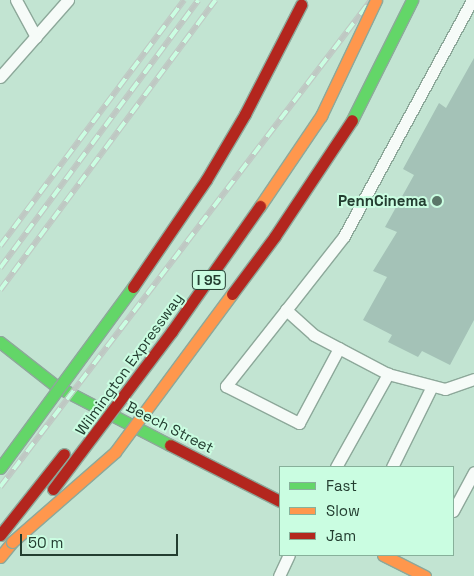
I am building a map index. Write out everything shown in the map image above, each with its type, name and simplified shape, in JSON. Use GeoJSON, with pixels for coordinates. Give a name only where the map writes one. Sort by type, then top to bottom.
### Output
{"type":"FeatureCollection","features":[{"type":"Feature","properties":{"kind":"main road","name":"Wilmington Expressway"},"geometry":{"type":"LineString","coordinates":[[0,557],[116,407],[298,153],[321,116],[376,0]]}},
{"type":"Feature","properties":{"kind":"main road"},"geometry":{"type":"LineString","coordinates":[[12,542],[114,452],[270,244],[346,131],[412,0]]}},
{"type":"Feature","properties":{"kind":"main road"},"geometry":{"type":"LineString","coordinates":[[0,468],[106,326],[206,180],[245,114],[302,2]]}},
{"type":"Feature","properties":{"kind":"main road","name":"Beech Street"},"geometry":{"type":"LineString","coordinates":[[0,342],[38,374],[279,500]]}},
{"type":"Feature","properties":{"kind":"main road"},"geometry":{"type":"LineString","coordinates":[[0,535],[101,408]]}},
{"type":"Feature","properties":{"kind":"main road"},"geometry":{"type":"LineString","coordinates":[[385,556],[425,576]]}},
{"type":"Feature","properties":{"kind":"lane"},"geometry":{"type":"LineString","coordinates":[[16,0],[36,37]]}},
{"type":"Feature","properties":{"kind":"lane"},"geometry":{"type":"LineString","coordinates":[[0,77],[68,0]]}},
{"type":"Feature","properties":{"kind":"lane"},"geometry":{"type":"LineString","coordinates":[[339,348],[299,423],[226,386],[344,236],[472,0]]}},
{"type":"Feature","properties":{"kind":"lane"},"geometry":{"type":"LineString","coordinates":[[286,310],[314,334],[388,374],[445,389],[474,380]]}},
{"type":"Feature","properties":{"kind":"lane"},"geometry":{"type":"LineString","coordinates":[[337,466],[388,374]]}},
{"type":"Feature","properties":{"kind":"lane"},"geometry":{"type":"LineString","coordinates":[[392,466],[432,386]]}},
{"type":"Feature","properties":{"kind":"lane"},"geometry":{"type":"LineString","coordinates":[[454,509],[474,472]]}},
{"type":"Feature","properties":{"kind":"lane"},"geometry":{"type":"LineString","coordinates":[[279,576],[289,556]]}},
{"type":"Feature","properties":{"kind":"building","name":"PennCinema"},"geometry":{"type":"Polygon","coordinates":[[[474,58],[474,320],[450,365],[422,351],[418,357],[388,342],[392,335],[363,320],[387,277],[373,271],[397,232],[385,227],[414,175],[403,169],[439,103],[446,108],[474,58]]]}},
{"type":"Feature","properties":{"kind":"railway"},"geometry":{"type":"LineString","coordinates":[[0,246],[184,0]]}},
{"type":"Feature","properties":{"kind":"railway"},"geometry":{"type":"LineString","coordinates":[[0,268],[198,0]]}},
{"type":"Feature","properties":{"kind":"railway"},"geometry":{"type":"LineString","coordinates":[[0,290],[215,0]]}},
{"type":"Feature","properties":{"kind":"railway"},"geometry":{"type":"LineString","coordinates":[[0,487],[371,0]]}},
{"type":"Feature","properties":{"kind":"traffic: fast"},"geometry":{"type":"LineString","coordinates":[[352,120],[412,0]]}},
{"type":"Feature","properties":{"kind":"traffic: fast"},"geometry":{"type":"LineString","coordinates":[[0,468],[133,287]]}},
{"type":"Feature","properties":{"kind":"traffic: fast"},"geometry":{"type":"LineString","coordinates":[[0,342],[56,386],[170,445]]}},
{"type":"Feature","properties":{"kind":"traffic: slow"},"geometry":{"type":"LineString","coordinates":[[260,206],[321,116],[376,0]]}},
{"type":"Feature","properties":{"kind":"traffic: slow"},"geometry":{"type":"LineString","coordinates":[[12,542],[115,452],[232,294]]}},
{"type":"Feature","properties":{"kind":"traffic: slow"},"geometry":{"type":"LineString","coordinates":[[0,557],[12,542]]}},
{"type":"Feature","properties":{"kind":"traffic: slow"},"geometry":{"type":"LineString","coordinates":[[385,556],[425,576]]}},
{"type":"Feature","properties":{"kind":"traffic: jam"},"geometry":{"type":"LineString","coordinates":[[133,287],[206,180],[245,114],[301,5]]}},
{"type":"Feature","properties":{"kind":"traffic: jam"},"geometry":{"type":"LineString","coordinates":[[232,294],[275,236],[352,120]]}},
{"type":"Feature","properties":{"kind":"traffic: jam"},"geometry":{"type":"LineString","coordinates":[[53,489],[172,331],[260,206]]}},
{"type":"Feature","properties":{"kind":"traffic: jam"},"geometry":{"type":"LineString","coordinates":[[170,445],[279,500]]}},
{"type":"Feature","properties":{"kind":"traffic: jam"},"geometry":{"type":"LineString","coordinates":[[0,535],[64,454]]}},
{"type":"Feature","properties":{"kind":"place","name":"PennCinema"},"geometry":{"type":"Point","coordinates":[437,201]}}]}
